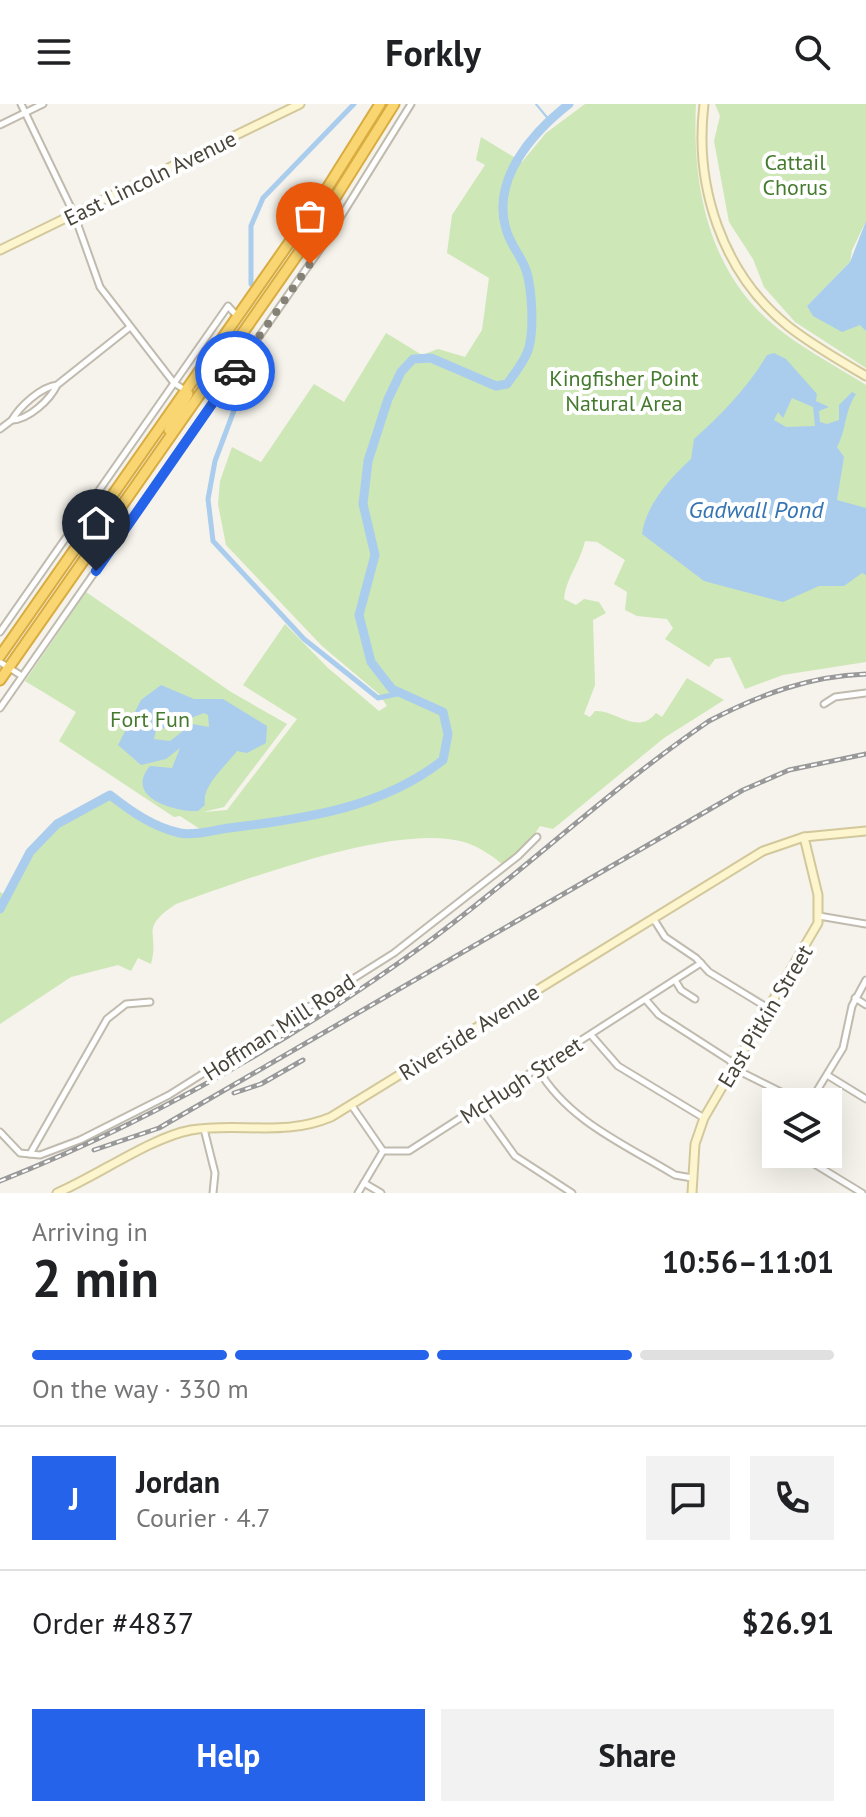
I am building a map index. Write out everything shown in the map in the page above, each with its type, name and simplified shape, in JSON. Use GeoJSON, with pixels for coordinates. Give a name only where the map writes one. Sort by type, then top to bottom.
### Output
{"type":"FeatureCollection","features":[{"type":"Feature","properties":{"kind":"highway"},"geometry":{"type":"LineString","coordinates":[[0,656],[326,190],[380,104]]}},
{"type":"Feature","properties":{"kind":"highway"},"geometry":{"type":"LineString","coordinates":[[0,680],[4,665],[195,403],[292,262],[394,104]]}},
{"type":"Feature","properties":{"kind":"highway"},"geometry":{"type":"LineString","coordinates":[[186,391],[204,378],[292,262]]}},
{"type":"Feature","properties":{"kind":"highway"},"geometry":{"type":"LineString","coordinates":[[153,462],[187,400],[186,391]]}},
{"type":"Feature","properties":{"kind":"main road","name":"East Lincoln Avenue"},"geometry":{"type":"LineString","coordinates":[[0,250],[300,104]]}},
{"type":"Feature","properties":{"kind":"main road"},"geometry":{"type":"LineString","coordinates":[[704,104],[704,177],[724,244],[742,274],[786,324],[866,376]]}},
{"type":"Feature","properties":{"kind":"main road","name":"Riverside Avenue"},"geometry":{"type":"LineString","coordinates":[[57,1193],[172,1136],[204,1129],[291,1129],[323,1120],[352,1106],[763,851],[804,837],[866,831]]}},
{"type":"Feature","properties":{"kind":"main road","name":"East Pitkin Street"},"geometry":{"type":"LineString","coordinates":[[692,1193],[695,1144],[704,1118],[812,939],[819,916],[818,895],[804,837]]}},
{"type":"Feature","properties":{"kind":"street"},"geometry":{"type":"LineString","coordinates":[[21,104],[74,214],[95,278],[174,383],[186,391]]}},
{"type":"Feature","properties":{"kind":"street"},"geometry":{"type":"LineString","coordinates":[[0,125],[43,104]]}},
{"type":"Feature","properties":{"kind":"street"},"geometry":{"type":"LineString","coordinates":[[0,708],[351,204],[411,104]]}},
{"type":"Feature","properties":{"kind":"street"},"geometry":{"type":"LineString","coordinates":[[0,632],[228,306],[238,317]]}},
{"type":"Feature","properties":{"kind":"street"},"geometry":{"type":"LineString","coordinates":[[0,429],[12,420],[16,412],[48,387],[57,385],[130,327]]}},
{"type":"Feature","properties":{"kind":"street"},"geometry":{"type":"LineString","coordinates":[[195,403],[205,414]]}},
{"type":"Feature","properties":{"kind":"street"},"geometry":{"type":"LineString","coordinates":[[4,665],[22,676]]}},
{"type":"Feature","properties":{"kind":"street"},"geometry":{"type":"LineString","coordinates":[[824,704],[835,697],[866,693]]}},
{"type":"Feature","properties":{"kind":"street","name":"Hoffman Mill Road"},"geometry":{"type":"LineString","coordinates":[[29,1155],[80,1140],[205,1075],[394,953],[518,856],[537,837]]}},
{"type":"Feature","properties":{"kind":"street"},"geometry":{"type":"LineString","coordinates":[[819,916],[866,924]]}},
{"type":"Feature","properties":{"kind":"street"},"geometry":{"type":"LineString","coordinates":[[653,918],[668,940],[709,972],[769,1009]]}},
{"type":"Feature","properties":{"kind":"street","name":"McHugh Street"},"geometry":{"type":"LineString","coordinates":[[383,1151],[398,1153],[415,1148],[701,963]]}},
{"type":"Feature","properties":{"kind":"street"},"geometry":{"type":"LineString","coordinates":[[675,980],[681,990],[695,999]]}},
{"type":"Feature","properties":{"kind":"street"},"geometry":{"type":"LineString","coordinates":[[819,1088],[846,1039],[855,998],[866,980]]}},
{"type":"Feature","properties":{"kind":"street"},"geometry":{"type":"LineString","coordinates":[[855,998],[866,1005]]}},
{"type":"Feature","properties":{"kind":"street"},"geometry":{"type":"LineString","coordinates":[[646,1000],[659,1015],[768,1088]]}},
{"type":"Feature","properties":{"kind":"street"},"geometry":{"type":"LineString","coordinates":[[0,1132],[15,1149],[29,1155],[107,1019],[126,1004],[150,1002]]}},
{"type":"Feature","properties":{"kind":"street"},"geometry":{"type":"LineString","coordinates":[[591,1035],[618,1066],[704,1118]]}},
{"type":"Feature","properties":{"kind":"street"},"geometry":{"type":"LineString","coordinates":[[538,1069],[560,1101],[578,1116],[675,1175],[692,1178]]}},
{"type":"Feature","properties":{"kind":"street"},"geometry":{"type":"LineString","coordinates":[[827,1075],[866,1099]]}},
{"type":"Feature","properties":{"kind":"street"},"geometry":{"type":"LineString","coordinates":[[352,1106],[383,1151],[358,1193]]}},
{"type":"Feature","properties":{"kind":"street"},"geometry":{"type":"LineString","coordinates":[[480,1107],[515,1156],[572,1193]]}},
{"type":"Feature","properties":{"kind":"street"},"geometry":{"type":"LineString","coordinates":[[204,1129],[215,1173],[213,1193]]}},
{"type":"Feature","properties":{"kind":"street"},"geometry":{"type":"LineString","coordinates":[[821,1168],[862,1193]]}},
{"type":"Feature","properties":{"kind":"street"},"geometry":{"type":"LineString","coordinates":[[364,1183],[381,1193]]}},
{"type":"Feature","properties":{"kind":"green space","name":"Kingfisher Point Natural Area"},"geometry":{"type":"Polygon","coordinates":[[[585,104],[696,104],[695,133],[701,192],[717,248],[730,274],[747,298],[779,329],[866,385],[866,662],[783,675],[745,689],[730,657],[715,659],[709,667],[665,639],[673,628],[667,619],[637,616],[625,610],[627,592],[614,584],[625,560],[597,542],[585,541],[564,599],[576,605],[584,599],[599,602],[606,613],[593,620],[595,685],[584,714],[590,717],[595,711],[603,712],[634,722],[642,722],[656,713],[662,717],[687,678],[724,700],[664,738],[553,829],[540,826],[529,842],[502,864],[464,842],[435,838],[361,846],[279,869],[176,904],[164,912],[154,926],[151,964],[138,958],[131,971],[118,965],[71,977],[0,1024],[0,892],[7,896],[48,835],[75,814],[110,795],[142,817],[165,828],[203,831],[180,816],[174,817],[59,741],[76,712],[25,681],[86,592],[231,692],[287,724],[224,807],[203,812],[227,810],[297,719],[243,685],[285,624],[328,668],[379,711],[387,706],[379,694],[322,646],[226,545],[218,504],[220,481],[232,447],[261,462],[314,384],[344,402],[386,333],[422,355],[438,349],[465,357],[482,330],[489,278],[447,253],[452,215],[485,165],[476,160],[481,137],[522,162],[546,133],[585,104]]]}},
{"type":"Feature","properties":{"kind":"green space","name":"Cattail Chorus"},"geometry":{"type":"Polygon","coordinates":[[[715,104],[866,104],[866,221],[852,250],[850,262],[807,306],[861,325],[866,331],[866,368],[795,322],[764,287],[753,259],[729,222],[714,141],[720,116],[715,104]]]}},
{"type":"Feature","properties":{"kind":"water"},"geometry":{"type":"Polygon","coordinates":[[[866,221],[866,331],[860,325],[842,332],[813,316],[807,306],[850,262],[866,221]]]}},
{"type":"Feature","properties":{"kind":"water","name":"Gadwall Pond"},"geometry":{"type":"Polygon","coordinates":[[[774,353],[786,359],[817,394],[816,401],[829,407],[819,411],[820,422],[827,424],[839,420],[839,405],[852,392],[856,394],[837,447],[844,457],[837,500],[866,508],[866,575],[862,573],[844,586],[819,586],[783,602],[704,581],[642,534],[648,513],[667,483],[691,459],[694,439],[734,400],[767,355],[774,353]],[[792,398],[783,418],[778,412],[774,420],[786,427],[815,426],[813,407],[792,398]]]}},
{"type":"Feature","properties":{"kind":"water"},"geometry":{"type":"Polygon","coordinates":[[[161,685],[194,699],[223,699],[267,726],[266,743],[247,753],[237,751],[215,776],[207,791],[205,805],[198,811],[166,806],[148,795],[143,787],[143,777],[150,766],[172,768],[180,748],[166,759],[141,765],[118,745],[141,700],[161,685]],[[204,713],[156,731],[154,739],[170,741],[192,724],[209,727],[208,715],[204,713]]]}},
{"type":"Feature","properties":{"kind":"waterway"},"geometry":{"type":"LineString","coordinates":[[251,284],[251,226],[263,198],[354,104]]}},
{"type":"Feature","properties":{"kind":"waterway"},"geometry":{"type":"LineString","coordinates":[[536,104],[550,121]]}},
{"type":"Feature","properties":{"kind":"waterway"},"geometry":{"type":"LineString","coordinates":[[0,909],[30,852],[57,824],[110,795],[161,827],[186,834],[198,833],[341,809],[395,790],[443,760],[448,734],[443,712],[392,689],[371,662],[359,615],[375,555],[363,504],[368,461],[388,399],[401,372],[413,359],[431,358],[496,386],[507,384],[523,362],[532,331],[530,290],[525,267],[506,229],[504,192],[518,158],[529,143],[569,104]]}},
{"type":"Feature","properties":{"kind":"waterway"},"geometry":{"type":"LineString","coordinates":[[253,360],[215,461],[208,499],[213,541],[304,639],[378,698],[402,693]]}},
{"type":"Feature","properties":{"kind":"railway"},"geometry":{"type":"LineString","coordinates":[[0,1181],[167,1104],[222,1075],[327,1011],[428,942],[637,774],[709,721],[785,688],[866,674]]}},
{"type":"Feature","properties":{"kind":"railway"},"geometry":{"type":"LineString","coordinates":[[94,1150],[159,1128],[743,790],[789,770],[866,754]]}},
{"type":"Feature","properties":{"kind":"railway"},"geometry":{"type":"LineString","coordinates":[[234,1093],[261,1084],[303,1060]]}},
{"type":"Feature","properties":{"kind":"way so far"},"geometry":{"type":"LineString","coordinates":[[235,371],[310,264]]}},
{"type":"Feature","properties":{"kind":"route"},"geometry":{"type":"LineString","coordinates":[[96,571],[235,371]]}},
{"type":"Feature","properties":{"kind":"park label","name":"Fort Fun"},"geometry":{"type":"Point","coordinates":[150,719]}}]}
